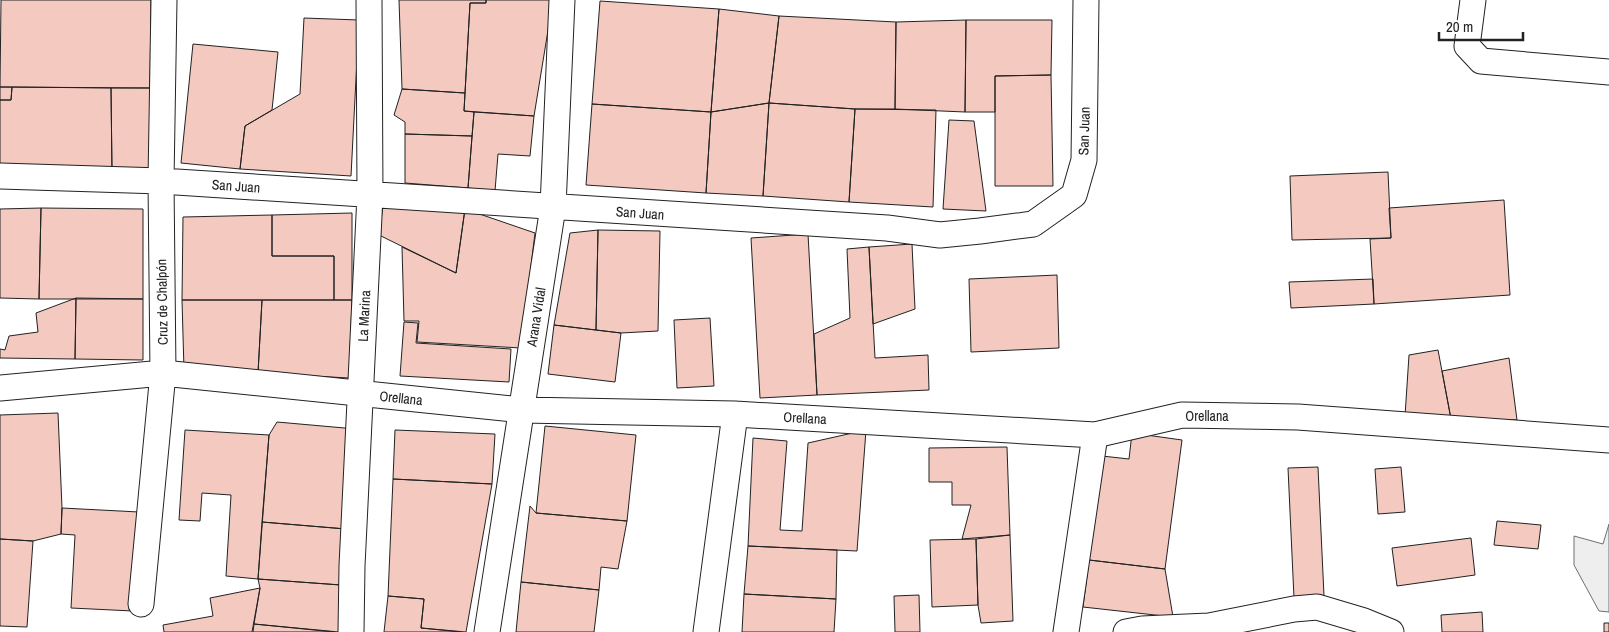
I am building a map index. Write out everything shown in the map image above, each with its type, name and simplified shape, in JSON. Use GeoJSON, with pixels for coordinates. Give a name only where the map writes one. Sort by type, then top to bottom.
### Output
{"type":"FeatureCollection","features":[{"type":"Feature","properties":{"kind":"street","name":"Cruz de Chalpón"},"geometry":{"type":"LineString","coordinates":[[141,604],[163,372],[161,181],[164,0]]}},
{"type":"Feature","properties":{"kind":"street","name":"La Marina"},"geometry":{"type":"LineString","coordinates":[[352,632],[352,566],[370,195],[369,0]]}},
{"type":"Feature","properties":{"kind":"street","name":"Arana Vidal"},"geometry":{"type":"LineString","coordinates":[[487,632],[553,207],[562,0]]}},
{"type":"Feature","properties":{"kind":"street","name":"San Juan"},"geometry":{"type":"LineString","coordinates":[[0,176],[161,181],[887,228],[940,235],[1033,224],[1074,196],[1084,160],[1086,0]]}},
{"type":"Feature","properties":{"kind":"street"},"geometry":{"type":"LineString","coordinates":[[1473,0],[1467,46],[1481,61],[1609,72]]}},
{"type":"Feature","properties":{"kind":"street","name":"Orellana"},"geometry":{"type":"LineString","coordinates":[[0,388],[163,372],[522,410],[735,414],[1095,435],[1182,415],[1298,417],[1609,440]]}},
{"type":"Feature","properties":{"kind":"street"},"geometry":{"type":"LineString","coordinates":[[706,632],[735,414]]}},
{"type":"Feature","properties":{"kind":"street"},"geometry":{"type":"LineString","coordinates":[[1066,632],[1095,435]]}},
{"type":"Feature","properties":{"kind":"street"},"geometry":{"type":"LineString","coordinates":[[1126,632],[1142,628],[1209,626],[1318,607],[1364,621],[1391,632]]}},
{"type":"Feature","properties":{"kind":"shaded area"},"geometry":{"type":"Polygon","coordinates":[[[1609,524],[1609,612],[1599,611],[1574,565],[1574,536],[1603,544],[1609,524]]]}},
{"type":"Feature","properties":{"kind":"building"},"geometry":{"type":"Polygon","coordinates":[[[1,0],[151,0],[150,88],[0,87],[1,0]]]}},
{"type":"Feature","properties":{"kind":"building"},"geometry":{"type":"Polygon","coordinates":[[[399,0],[486,0],[486,3],[470,3],[465,93],[402,89],[399,0]]]}},
{"type":"Feature","properties":{"kind":"building"},"geometry":{"type":"Polygon","coordinates":[[[486,0],[553,0],[534,116],[464,111],[470,3],[486,3],[486,0]]]}},
{"type":"Feature","properties":{"kind":"building"},"geometry":{"type":"Polygon","coordinates":[[[600,1],[719,9],[711,112],[592,104],[600,1]]]}},
{"type":"Feature","properties":{"kind":"building"},"geometry":{"type":"Polygon","coordinates":[[[719,9],[779,16],[769,103],[711,112],[719,9]]]}},
{"type":"Feature","properties":{"kind":"building"},"geometry":{"type":"Polygon","coordinates":[[[779,16],[896,22],[895,109],[855,109],[769,103],[779,16]]]}},
{"type":"Feature","properties":{"kind":"building"},"geometry":{"type":"Polygon","coordinates":[[[304,18],[359,20],[351,176],[240,169],[245,126],[300,94],[304,18]]]}},
{"type":"Feature","properties":{"kind":"building"},"geometry":{"type":"Polygon","coordinates":[[[966,20],[1052,20],[1051,75],[995,76],[995,112],[965,112],[966,20]]]}},
{"type":"Feature","properties":{"kind":"building"},"geometry":{"type":"Polygon","coordinates":[[[966,20],[965,112],[895,109],[896,22],[966,20]]]}},
{"type":"Feature","properties":{"kind":"building"},"geometry":{"type":"Polygon","coordinates":[[[193,44],[278,52],[272,110],[245,126],[240,169],[181,163],[193,44]]]}},
{"type":"Feature","properties":{"kind":"building"},"geometry":{"type":"Polygon","coordinates":[[[1051,75],[1053,186],[995,186],[995,76],[1051,75]]]}},
{"type":"Feature","properties":{"kind":"building"},"geometry":{"type":"Polygon","coordinates":[[[0,87],[12,87],[11,100],[0,100],[0,87]]]}},
{"type":"Feature","properties":{"kind":"building"},"geometry":{"type":"Polygon","coordinates":[[[12,87],[111,88],[112,173],[0,171],[0,100],[11,100],[12,87]]]}},
{"type":"Feature","properties":{"kind":"building"},"geometry":{"type":"Polygon","coordinates":[[[111,88],[150,88],[151,172],[112,173],[111,88]]]}},
{"type":"Feature","properties":{"kind":"building"},"geometry":{"type":"Polygon","coordinates":[[[402,89],[465,93],[464,111],[474,112],[472,136],[405,134],[405,122],[394,115],[402,89]]]}},
{"type":"Feature","properties":{"kind":"building"},"geometry":{"type":"Polygon","coordinates":[[[769,103],[855,109],[849,202],[763,196],[769,103]]]}},
{"type":"Feature","properties":{"kind":"building"},"geometry":{"type":"Polygon","coordinates":[[[769,103],[763,196],[706,193],[711,112],[769,103]]]}},
{"type":"Feature","properties":{"kind":"building"},"geometry":{"type":"Polygon","coordinates":[[[592,104],[711,112],[706,193],[586,185],[592,104]]]}},
{"type":"Feature","properties":{"kind":"building"},"geometry":{"type":"Polygon","coordinates":[[[855,109],[936,110],[933,207],[849,202],[855,109]]]}},
{"type":"Feature","properties":{"kind":"building"},"geometry":{"type":"Polygon","coordinates":[[[474,112],[534,116],[530,156],[498,154],[495,191],[468,188],[474,112]]]}},
{"type":"Feature","properties":{"kind":"building"},"geometry":{"type":"Polygon","coordinates":[[[949,120],[974,121],[986,211],[943,209],[949,120]]]}},
{"type":"Feature","properties":{"kind":"building"},"geometry":{"type":"Polygon","coordinates":[[[405,134],[472,136],[468,188],[405,183],[405,134]]]}},
{"type":"Feature","properties":{"kind":"building"},"geometry":{"type":"Polygon","coordinates":[[[1388,172],[1391,238],[1292,240],[1290,176],[1388,172]]]}},
{"type":"Feature","properties":{"kind":"building"},"geometry":{"type":"Polygon","coordinates":[[[384,198],[465,209],[456,273],[379,235],[384,198]]]}},
{"type":"Feature","properties":{"kind":"building"},"geometry":{"type":"Polygon","coordinates":[[[1504,200],[1510,295],[1374,304],[1370,239],[1391,238],[1389,208],[1504,200]]]}},
{"type":"Feature","properties":{"kind":"building"},"geometry":{"type":"Polygon","coordinates":[[[41,208],[39,299],[0,298],[0,209],[41,208]]]}},
{"type":"Feature","properties":{"kind":"building"},"geometry":{"type":"Polygon","coordinates":[[[41,208],[143,209],[143,299],[39,299],[41,208]]]}},
{"type":"Feature","properties":{"kind":"building"},"geometry":{"type":"Polygon","coordinates":[[[465,209],[535,233],[521,348],[417,342],[419,321],[404,321],[402,247],[456,273],[465,209]]]}},
{"type":"Feature","properties":{"kind":"building"},"geometry":{"type":"Polygon","coordinates":[[[352,213],[352,300],[334,300],[334,256],[272,256],[272,215],[352,213]]]}},
{"type":"Feature","properties":{"kind":"building"},"geometry":{"type":"Polygon","coordinates":[[[272,215],[272,256],[334,256],[334,300],[182,300],[183,217],[272,215]]]}},
{"type":"Feature","properties":{"kind":"building"},"geometry":{"type":"Polygon","coordinates":[[[598,230],[596,330],[554,325],[570,233],[598,230]]]}},
{"type":"Feature","properties":{"kind":"building"},"geometry":{"type":"Polygon","coordinates":[[[598,230],[660,231],[658,331],[621,333],[596,330],[598,230]]]}},
{"type":"Feature","properties":{"kind":"building"},"geometry":{"type":"Polygon","coordinates":[[[808,234],[817,395],[760,398],[751,238],[808,234]]]}},
{"type":"Feature","properties":{"kind":"building"},"geometry":{"type":"Polygon","coordinates":[[[912,244],[915,309],[873,324],[869,247],[912,244]]]}},
{"type":"Feature","properties":{"kind":"building"},"geometry":{"type":"Polygon","coordinates":[[[869,247],[875,358],[928,355],[929,390],[817,395],[814,334],[850,318],[847,249],[869,247]]]}},
{"type":"Feature","properties":{"kind":"building"},"geometry":{"type":"Polygon","coordinates":[[[1057,275],[1059,348],[971,352],[969,279],[1057,275]]]}},
{"type":"Feature","properties":{"kind":"building"},"geometry":{"type":"Polygon","coordinates":[[[1373,279],[1374,304],[1291,308],[1289,282],[1373,279]]]}},
{"type":"Feature","properties":{"kind":"building"},"geometry":{"type":"Polygon","coordinates":[[[76,298],[75,359],[0,358],[0,349],[5,350],[9,336],[38,332],[36,313],[76,298]]]}},
{"type":"Feature","properties":{"kind":"building"},"geometry":{"type":"Polygon","coordinates":[[[76,298],[143,299],[143,360],[75,359],[76,298]]]}},
{"type":"Feature","properties":{"kind":"building"},"geometry":{"type":"Polygon","coordinates":[[[182,300],[262,300],[258,373],[184,370],[182,300]]]}},
{"type":"Feature","properties":{"kind":"building"},"geometry":{"type":"Polygon","coordinates":[[[262,300],[352,300],[349,378],[258,373],[262,300]]]}},
{"type":"Feature","properties":{"kind":"building"},"geometry":{"type":"Polygon","coordinates":[[[710,318],[714,386],[677,388],[674,320],[710,318]]]}},
{"type":"Feature","properties":{"kind":"building"},"geometry":{"type":"Polygon","coordinates":[[[404,322],[418,323],[416,343],[511,349],[509,382],[400,376],[404,322]]]}},
{"type":"Feature","properties":{"kind":"building"},"geometry":{"type":"Polygon","coordinates":[[[554,325],[621,333],[615,382],[548,374],[554,325]]]}},
{"type":"Feature","properties":{"kind":"building"},"geometry":{"type":"Polygon","coordinates":[[[1438,350],[1451,419],[1405,416],[1409,355],[1438,350]]]}},
{"type":"Feature","properties":{"kind":"building"},"geometry":{"type":"Polygon","coordinates":[[[1509,358],[1517,420],[1451,419],[1442,371],[1509,358]]]}},
{"type":"Feature","properties":{"kind":"building"},"geometry":{"type":"Polygon","coordinates":[[[58,413],[62,508],[61,534],[33,541],[0,539],[0,415],[58,413]]]}},
{"type":"Feature","properties":{"kind":"building"},"geometry":{"type":"Polygon","coordinates":[[[277,422],[356,429],[346,529],[262,522],[269,435],[277,422]]]}},
{"type":"Feature","properties":{"kind":"building"},"geometry":{"type":"Polygon","coordinates":[[[545,426],[636,435],[627,521],[536,513],[545,426]]]}},
{"type":"Feature","properties":{"kind":"building"},"geometry":{"type":"Polygon","coordinates":[[[185,430],[269,435],[258,579],[226,576],[231,495],[202,493],[200,521],[179,520],[185,430]]]}},
{"type":"Feature","properties":{"kind":"building"},"geometry":{"type":"Polygon","coordinates":[[[395,430],[495,434],[492,484],[393,479],[395,430]]]}},
{"type":"Feature","properties":{"kind":"building"},"geometry":{"type":"Polygon","coordinates":[[[866,430],[857,551],[748,546],[753,438],[787,441],[780,530],[802,531],[808,443],[866,430]]]}},
{"type":"Feature","properties":{"kind":"building"},"geometry":{"type":"Polygon","coordinates":[[[1132,433],[1182,440],[1165,569],[1089,560],[1102,456],[1129,459],[1132,433]]]}},
{"type":"Feature","properties":{"kind":"building"},"geometry":{"type":"Polygon","coordinates":[[[1007,447],[1010,535],[962,539],[971,505],[952,505],[952,482],[929,482],[929,448],[1007,447]]]}},
{"type":"Feature","properties":{"kind":"building"},"geometry":{"type":"Polygon","coordinates":[[[1318,467],[1324,596],[1294,598],[1288,468],[1318,467]]]}},
{"type":"Feature","properties":{"kind":"building"},"geometry":{"type":"Polygon","coordinates":[[[1401,467],[1405,512],[1378,514],[1375,469],[1401,467]]]}},
{"type":"Feature","properties":{"kind":"building"},"geometry":{"type":"Polygon","coordinates":[[[393,479],[492,484],[466,632],[421,628],[424,599],[388,596],[393,479]]]}},
{"type":"Feature","properties":{"kind":"building"},"geometry":{"type":"Polygon","coordinates":[[[530,506],[536,513],[627,521],[618,569],[601,567],[599,590],[521,582],[530,506]]]}},
{"type":"Feature","properties":{"kind":"building"},"geometry":{"type":"Polygon","coordinates":[[[62,508],[139,512],[133,611],[71,608],[75,535],[61,534],[62,508]]]}},
{"type":"Feature","properties":{"kind":"building"},"geometry":{"type":"Polygon","coordinates":[[[1497,521],[1541,525],[1538,549],[1494,545],[1497,521]]]}},
{"type":"Feature","properties":{"kind":"building"},"geometry":{"type":"Polygon","coordinates":[[[262,522],[346,529],[341,585],[258,579],[262,522]]]}},
{"type":"Feature","properties":{"kind":"building"},"geometry":{"type":"Polygon","coordinates":[[[1010,535],[1013,621],[981,623],[978,605],[976,539],[1010,535]]]}},
{"type":"Feature","properties":{"kind":"building"},"geometry":{"type":"Polygon","coordinates":[[[1471,538],[1475,575],[1397,586],[1392,548],[1471,538]]]}},
{"type":"Feature","properties":{"kind":"building"},"geometry":{"type":"Polygon","coordinates":[[[0,539],[33,541],[27,627],[0,626],[0,539]]]}},
{"type":"Feature","properties":{"kind":"building"},"geometry":{"type":"Polygon","coordinates":[[[976,539],[978,605],[932,607],[930,540],[976,539]]]}},
{"type":"Feature","properties":{"kind":"building"},"geometry":{"type":"Polygon","coordinates":[[[748,546],[837,550],[836,599],[744,594],[748,546]]]}},
{"type":"Feature","properties":{"kind":"building"},"geometry":{"type":"Polygon","coordinates":[[[1089,560],[1165,569],[1173,617],[1083,607],[1089,560]]]}},
{"type":"Feature","properties":{"kind":"building"},"geometry":{"type":"Polygon","coordinates":[[[258,579],[341,585],[339,632],[254,624],[260,588],[258,579]]]}},
{"type":"Feature","properties":{"kind":"building"},"geometry":{"type":"Polygon","coordinates":[[[521,582],[599,590],[594,632],[516,632],[521,582]]]}},
{"type":"Feature","properties":{"kind":"building"},"geometry":{"type":"Polygon","coordinates":[[[260,588],[252,632],[164,632],[163,625],[213,616],[210,598],[260,588]]]}},
{"type":"Feature","properties":{"kind":"building"},"geometry":{"type":"Polygon","coordinates":[[[744,594],[836,599],[834,632],[742,632],[744,594]]]}},
{"type":"Feature","properties":{"kind":"building"},"geometry":{"type":"Polygon","coordinates":[[[919,595],[920,632],[895,632],[894,596],[919,595]]]}},
{"type":"Feature","properties":{"kind":"building"},"geometry":{"type":"Polygon","coordinates":[[[388,596],[424,599],[421,628],[461,632],[384,632],[388,596]]]}},
{"type":"Feature","properties":{"kind":"building"},"geometry":{"type":"Polygon","coordinates":[[[1482,612],[1483,632],[1442,632],[1441,615],[1482,612]]]}},
{"type":"Feature","properties":{"kind":"building"},"geometry":{"type":"Polygon","coordinates":[[[1604,623],[1609,623],[1609,632],[1604,632],[1604,623]]]}},
{"type":"Feature","properties":{"kind":"building"},"geometry":{"type":"Polygon","coordinates":[[[254,624],[334,632],[253,632],[254,624]]]}}]}
